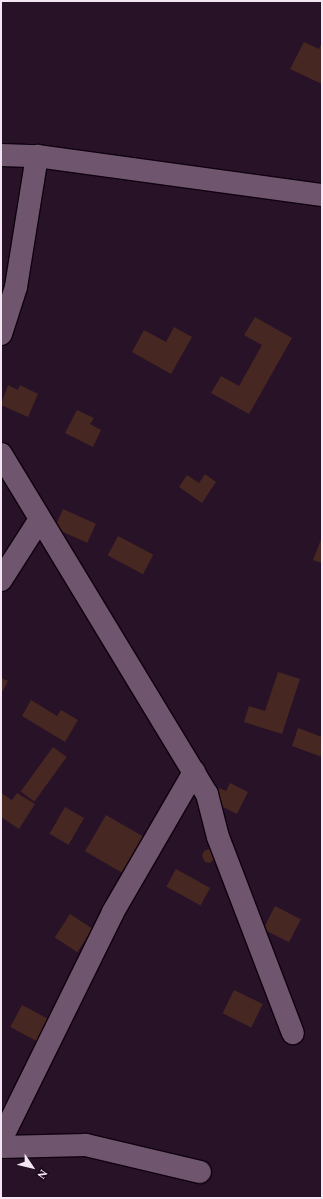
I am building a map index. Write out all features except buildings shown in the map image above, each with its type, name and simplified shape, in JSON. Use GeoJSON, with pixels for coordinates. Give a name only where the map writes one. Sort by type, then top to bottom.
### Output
{"type":"FeatureCollection","features":[{"type":"Feature","properties":{"kind":"street"},"geometry":{"type":"LineString","coordinates":[[1,155],[37,156],[322,195]]}},
{"type":"Feature","properties":{"kind":"street"},"geometry":{"type":"LineString","coordinates":[[1,334],[8,289],[37,156]]}},
{"type":"Feature","properties":{"kind":"street"},"geometry":{"type":"LineString","coordinates":[[1,454],[207,794],[218,838],[293,1033]]}},
{"type":"Feature","properties":{"kind":"street"},"geometry":{"type":"LineString","coordinates":[[1,580],[40,519]]}},
{"type":"Feature","properties":{"kind":"street"},"geometry":{"type":"LineString","coordinates":[[1,1140],[113,912],[194,772]]}},
{"type":"Feature","properties":{"kind":"street"},"geometry":{"type":"LineString","coordinates":[[1,1147],[86,1146],[200,1172]]}}]}
